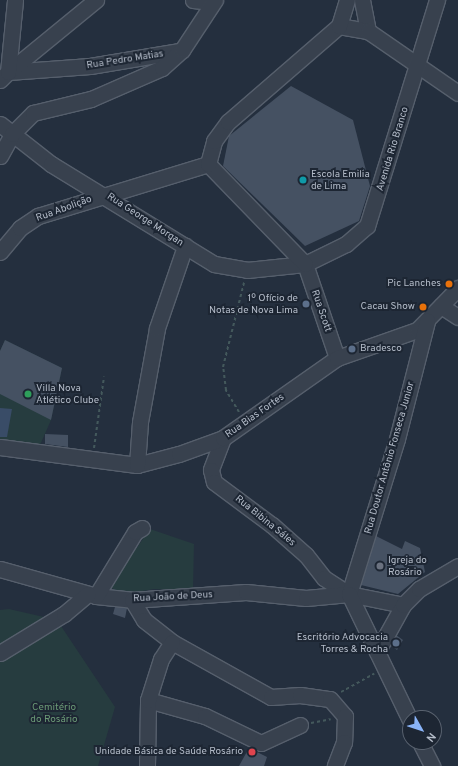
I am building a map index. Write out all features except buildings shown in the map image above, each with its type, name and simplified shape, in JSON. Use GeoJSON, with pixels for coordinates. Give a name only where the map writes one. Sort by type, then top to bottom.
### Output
{"type":"FeatureCollection","features":[{"type":"Feature","properties":{"kind":"street"},"geometry":{"type":"LineString","coordinates":[[4,76],[15,0]]}},
{"type":"Feature","properties":{"kind":"street"},"geometry":{"type":"LineString","coordinates":[[4,76],[96,0]]}},
{"type":"Feature","properties":{"kind":"street"},"geometry":{"type":"LineString","coordinates":[[193,0],[214,1]]}},
{"type":"Feature","properties":{"kind":"street"},"geometry":{"type":"LineString","coordinates":[[305,264],[208,164],[214,141],[228,122],[339,26],[347,0]]}},
{"type":"Feature","properties":{"kind":"street"},"geometry":{"type":"LineString","coordinates":[[362,0],[368,31]]}},
{"type":"Feature","properties":{"kind":"street","name":"Avenida Rio Branco"},"geometry":{"type":"LineString","coordinates":[[305,264],[346,244],[367,226],[438,0]]}},
{"type":"Feature","properties":{"kind":"street"},"geometry":{"type":"LineString","coordinates":[[0,156],[12,134],[33,113],[91,99],[162,68],[182,50],[214,1]]}},
{"type":"Feature","properties":{"kind":"street"},"geometry":{"type":"LineString","coordinates":[[339,26],[368,31],[417,68],[458,93]]}},
{"type":"Feature","properties":{"kind":"street","name":"Rua Pedro Matias"},"geometry":{"type":"LineString","coordinates":[[4,76],[90,66],[182,50]]}},
{"type":"Feature","properties":{"kind":"street","name":"Rua George Morgan"},"geometry":{"type":"LineString","coordinates":[[0,124],[51,164],[104,194],[214,264],[247,270],[305,264]]}},
{"type":"Feature","properties":{"kind":"street","name":"Rua Abolição"},"geometry":{"type":"LineString","coordinates":[[0,252],[20,228],[38,216],[104,194],[208,164]]}},
{"type":"Feature","properties":{"kind":"street"},"geometry":{"type":"LineString","coordinates":[[136,465],[140,422],[157,328],[185,246]]}},
{"type":"Feature","properties":{"kind":"street","name":"Rua Scott"},"geometry":{"type":"LineString","coordinates":[[305,264],[337,358]]}},
{"type":"Feature","properties":{"kind":"street","name":"Rua Bias Fortes"},"geometry":{"type":"LineString","coordinates":[[0,447],[92,461],[136,465],[223,438],[337,358],[418,330],[458,288]]}},
{"type":"Feature","properties":{"kind":"street"},"geometry":{"type":"LineString","coordinates":[[441,306],[458,317]]}},
{"type":"Feature","properties":{"kind":"street","name":"Rua Doutor Antônio Fonseca Junior"},"geometry":{"type":"LineString","coordinates":[[349,594],[397,439],[427,321]]}},
{"type":"Feature","properties":{"kind":"street","name":"Rua Bibina Sáles"},"geometry":{"type":"LineString","coordinates":[[223,438],[211,470],[214,482],[272,525],[306,555],[324,578],[349,594]]}},
{"type":"Feature","properties":{"kind":"street"},"geometry":{"type":"LineString","coordinates":[[0,654],[92,595],[135,532],[142,528]]}},
{"type":"Feature","properties":{"kind":"street"},"geometry":{"type":"LineString","coordinates":[[377,652],[403,605],[419,589],[458,566]]}},
{"type":"Feature","properties":{"kind":"street","name":"Rua João de Deus"},"geometry":{"type":"LineString","coordinates":[[0,569],[92,595],[132,600],[246,592],[306,598],[349,594]]}},
{"type":"Feature","properties":{"kind":"street"},"geometry":{"type":"LineString","coordinates":[[349,594],[403,605]]}},
{"type":"Feature","properties":{"kind":"street"},"geometry":{"type":"LineString","coordinates":[[349,594],[405,710]]}},
{"type":"Feature","properties":{"kind":"street"},"geometry":{"type":"LineString","coordinates":[[132,600],[144,620],[172,642],[271,697],[300,695],[330,699],[345,716],[344,742],[335,766]]}},
{"type":"Feature","properties":{"kind":"street"},"geometry":{"type":"LineString","coordinates":[[147,766],[148,700],[161,659],[172,642]]}},
{"type":"Feature","properties":{"kind":"street"},"geometry":{"type":"LineString","coordinates":[[148,700],[205,716],[261,743],[272,741],[300,726]]}},
{"type":"Feature","properties":{"kind":"street"},"geometry":{"type":"LineString","coordinates":[[424,750],[432,766]]}},
{"type":"Feature","properties":{"kind":"path"},"geometry":{"type":"LineString","coordinates":[[245,422],[226,390],[223,367],[247,270]]}},
{"type":"Feature","properties":{"kind":"path"},"geometry":{"type":"LineString","coordinates":[[92,461],[104,377]]}},
{"type":"Feature","properties":{"kind":"path"},"geometry":{"type":"LineString","coordinates":[[330,699],[385,668]]}},
{"type":"Feature","properties":{"kind":"path"},"geometry":{"type":"LineString","coordinates":[[300,726],[345,716]]}},
{"type":"Feature","properties":{"kind":"green space","name":"Villa Nova Atlético Clube"},"geometry":{"type":"Polygon","coordinates":[[[5,340],[62,368],[51,420],[40,445],[0,441],[0,351],[5,340]]]}},
{"type":"Feature","properties":{"kind":"green space"},"geometry":{"type":"Polygon","coordinates":[[[150,529],[194,544],[193,591],[154,589],[126,594],[109,587],[150,529]]]}},
{"type":"Feature","properties":{"kind":"green space","name":"Cemitério do Rosário"},"geometry":{"type":"Polygon","coordinates":[[[9,609],[57,620],[115,707],[98,766],[0,766],[0,610],[9,609]]]}},
{"type":"Feature","properties":{"kind":"water"},"geometry":{"type":"Polygon","coordinates":[[[0,408],[12,409],[7,437],[0,437],[0,408]]]}},
{"type":"Feature","properties":{"kind":"place","name":"Escola Emilia de Lima"},"geometry":{"type":"Point","coordinates":[303,180]}},
{"type":"Feature","properties":{"kind":"place","name":"Pic Lanches"},"geometry":{"type":"Point","coordinates":[449,284]}},
{"type":"Feature","properties":{"kind":"place","name":"1º Ofício de Notas de Nova Lima"},"geometry":{"type":"Point","coordinates":[306,304]}},
{"type":"Feature","properties":{"kind":"place","name":"Cacau Show"},"geometry":{"type":"Point","coordinates":[423,307]}},
{"type":"Feature","properties":{"kind":"place","name":"Bradesco"},"geometry":{"type":"Point","coordinates":[352,349]}},
{"type":"Feature","properties":{"kind":"place","name":"Villa Nova Atlético Clube"},"geometry":{"type":"Point","coordinates":[28,394]}},
{"type":"Feature","properties":{"kind":"place","name":"Igreja do Rosário"},"geometry":{"type":"Point","coordinates":[380,566]}},
{"type":"Feature","properties":{"kind":"place","name":"Escritório Advocacia Torres & Rocha"},"geometry":{"type":"Point","coordinates":[396,643]}},
{"type":"Feature","properties":{"kind":"place","name":"Unidade Básica de Saúde Rosário"},"geometry":{"type":"Point","coordinates":[252,752]}}]}
